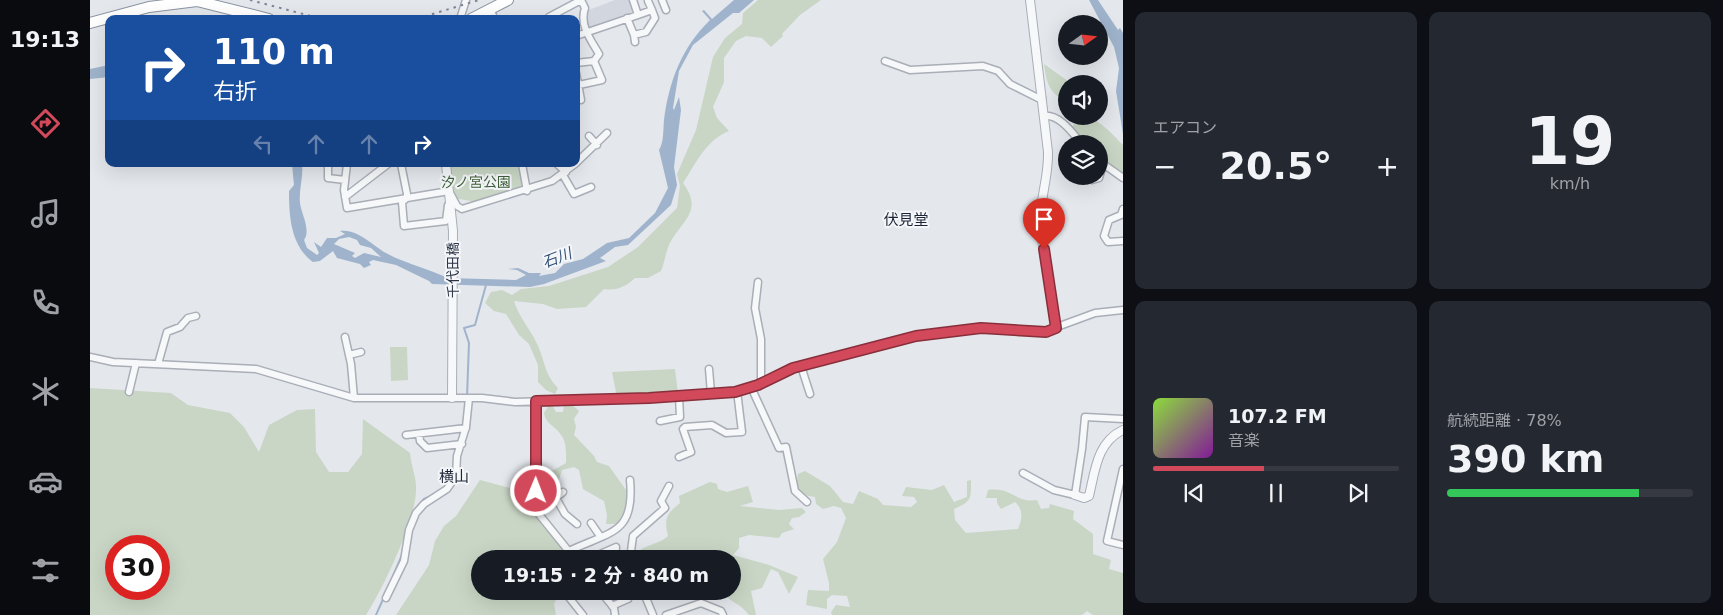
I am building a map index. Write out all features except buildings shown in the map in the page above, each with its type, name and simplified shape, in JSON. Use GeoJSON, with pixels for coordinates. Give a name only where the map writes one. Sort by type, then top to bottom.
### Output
{"type":"FeatureCollection","features":[{"type":"Feature","properties":{"kind":"highway"},"geometry":{"type":"LineString","coordinates":[[492,14],[508,0]]}},
{"type":"Feature","properties":{"kind":"highway"},"geometry":{"type":"LineString","coordinates":[[120,15],[149,7],[197,1],[253,15]]}},
{"type":"Feature","properties":{"kind":"highway"},"geometry":{"type":"LineString","coordinates":[[90,23],[105,19]]}},
{"type":"Feature","properties":{"kind":"street"},"geometry":{"type":"LineString","coordinates":[[461,15],[466,0]]}},
{"type":"Feature","properties":{"kind":"street"},"geometry":{"type":"LineString","coordinates":[[553,15],[581,0],[585,8],[582,17],[587,33],[599,54],[594,61],[580,63]]}},
{"type":"Feature","properties":{"kind":"street"},"geometry":{"type":"LineString","coordinates":[[632,0],[638,15]]}},
{"type":"Feature","properties":{"kind":"street"},"geometry":{"type":"LineString","coordinates":[[662,0],[666,10]]}},
{"type":"Feature","properties":{"kind":"street"},"geometry":{"type":"LineString","coordinates":[[1030,0],[1048,167],[1042,198],[1040,226],[1056,328]]}},
{"type":"Feature","properties":{"kind":"street"},"geometry":{"type":"LineString","coordinates":[[627,18],[634,38],[646,32],[656,18],[648,1]]}},
{"type":"Feature","properties":{"kind":"street"},"geometry":{"type":"LineString","coordinates":[[580,35],[652,10]]}},
{"type":"Feature","properties":{"kind":"street"},"geometry":{"type":"LineString","coordinates":[[580,85],[602,80],[594,61]]}},
{"type":"Feature","properties":{"kind":"street"},"geometry":{"type":"LineString","coordinates":[[885,61],[907,69],[983,66],[998,71],[1010,84],[1038,98],[1042,98]]}},
{"type":"Feature","properties":{"kind":"street"},"geometry":{"type":"LineString","coordinates":[[580,92],[581,100]]}},
{"type":"Feature","properties":{"kind":"street"},"geometry":{"type":"LineString","coordinates":[[1044,116],[1052,116],[1066,126],[1074,135]]}},
{"type":"Feature","properties":{"kind":"street"},"geometry":{"type":"LineString","coordinates":[[580,160],[597,145],[607,133]]}},
{"type":"Feature","properties":{"kind":"street"},"geometry":{"type":"LineString","coordinates":[[589,136],[597,145]]}},
{"type":"Feature","properties":{"kind":"street"},"geometry":{"type":"LineString","coordinates":[[330,167],[328,178],[345,180]]}},
{"type":"Feature","properties":{"kind":"street"},"geometry":{"type":"LineString","coordinates":[[347,167],[345,197],[347,208],[407,198],[450,194]]}},
{"type":"Feature","properties":{"kind":"street"},"geometry":{"type":"LineString","coordinates":[[345,197],[384,167]]}},
{"type":"Feature","properties":{"kind":"street"},"geometry":{"type":"LineString","coordinates":[[402,167],[407,198]]}},
{"type":"Feature","properties":{"kind":"street","name":"千代田橋"},"geometry":{"type":"LineString","coordinates":[[446,167],[453,231],[452,398]]}},
{"type":"Feature","properties":{"kind":"street"},"geometry":{"type":"LineString","coordinates":[[523,167],[527,191]]}},
{"type":"Feature","properties":{"kind":"street"},"geometry":{"type":"LineString","coordinates":[[560,167],[565,173],[574,194],[591,187]]}},
{"type":"Feature","properties":{"kind":"street"},"geometry":{"type":"LineString","coordinates":[[450,194],[457,206],[462,209],[527,191],[565,173],[572,167]]}},
{"type":"Feature","properties":{"kind":"street"},"geometry":{"type":"LineString","coordinates":[[1108,168],[1123,178]]}},
{"type":"Feature","properties":{"kind":"street"},"geometry":{"type":"LineString","coordinates":[[407,198],[402,202],[404,226],[446,221],[450,194]]}},
{"type":"Feature","properties":{"kind":"street"},"geometry":{"type":"LineString","coordinates":[[1123,209],[1122,215],[1108,220],[1104,236],[1108,242],[1123,241]]}},
{"type":"Feature","properties":{"kind":"street"},"geometry":{"type":"LineString","coordinates":[[758,282],[755,308],[761,339],[762,384]]}},
{"type":"Feature","properties":{"kind":"street"},"geometry":{"type":"LineString","coordinates":[[90,357],[104,361],[256,369],[354,398],[469,398],[500,402],[678,396],[737,391],[762,384],[801,366],[939,332],[1002,328],[1043,332],[1095,313],[1123,310]]}},
{"type":"Feature","properties":{"kind":"street"},"geometry":{"type":"LineString","coordinates":[[158,364],[167,332],[180,327],[188,318],[196,316]]}},
{"type":"Feature","properties":{"kind":"street"},"geometry":{"type":"LineString","coordinates":[[345,337],[354,398]]}},
{"type":"Feature","properties":{"kind":"street"},"geometry":{"type":"LineString","coordinates":[[349,355],[360,352]]}},
{"type":"Feature","properties":{"kind":"street"},"geometry":{"type":"LineString","coordinates":[[130,392],[136,363]]}},
{"type":"Feature","properties":{"kind":"street"},"geometry":{"type":"LineString","coordinates":[[801,366],[810,394]]}},
{"type":"Feature","properties":{"kind":"street"},"geometry":{"type":"LineString","coordinates":[[709,369],[712,394]]}},
{"type":"Feature","properties":{"kind":"street"},"geometry":{"type":"LineString","coordinates":[[751,387],[779,448],[786,447],[794,492],[808,502]]}},
{"type":"Feature","properties":{"kind":"street"},"geometry":{"type":"LineString","coordinates":[[679,457],[691,452],[683,428],[685,427],[712,426],[726,433],[742,432],[737,391]]}},
{"type":"Feature","properties":{"kind":"street"},"geometry":{"type":"LineString","coordinates":[[660,421],[680,417],[678,396]]}},
{"type":"Feature","properties":{"kind":"street"},"geometry":{"type":"LineString","coordinates":[[386,598],[404,561],[409,530],[416,513],[424,504],[438,496],[454,482],[466,428],[469,398]]}},
{"type":"Feature","properties":{"kind":"street"},"geometry":{"type":"LineString","coordinates":[[536,401],[536,490],[534,508],[568,550]]}},
{"type":"Feature","properties":{"kind":"street"},"geometry":{"type":"LineString","coordinates":[[1074,496],[1082,449],[1084,417],[1123,419]]}},
{"type":"Feature","properties":{"kind":"street"},"geometry":{"type":"LineString","coordinates":[[406,436],[466,428]]}},
{"type":"Feature","properties":{"kind":"street"},"geometry":{"type":"LineString","coordinates":[[1023,473],[1054,490],[1084,498],[1089,496],[1101,450],[1111,437],[1123,430]]}},
{"type":"Feature","properties":{"kind":"street"},"geometry":{"type":"LineString","coordinates":[[419,434],[420,441],[427,448],[462,444]]}},
{"type":"Feature","properties":{"kind":"street"},"geometry":{"type":"LineString","coordinates":[[1123,469],[1107,541],[1123,545]]}},
{"type":"Feature","properties":{"kind":"street"},"geometry":{"type":"LineString","coordinates":[[571,550],[622,526],[631,508],[630,480]]}},
{"type":"Feature","properties":{"kind":"street"},"geometry":{"type":"LineString","coordinates":[[631,550],[633,536],[665,508],[661,501],[669,486]]}},
{"type":"Feature","properties":{"kind":"street"},"geometry":{"type":"LineString","coordinates":[[536,490],[544,497],[556,498],[563,492]]}},
{"type":"Feature","properties":{"kind":"street"},"geometry":{"type":"LineString","coordinates":[[556,498],[564,514],[577,524]]}},
{"type":"Feature","properties":{"kind":"street"},"geometry":{"type":"LineString","coordinates":[[591,523],[600,536]]}},
{"type":"Feature","properties":{"kind":"street"},"geometry":{"type":"LineString","coordinates":[[572,600],[583,615]]}},
{"type":"Feature","properties":{"kind":"street"},"geometry":{"type":"LineString","coordinates":[[607,600],[615,615]]}},
{"type":"Feature","properties":{"kind":"street"},"geometry":{"type":"LineString","coordinates":[[612,606],[627,600]]}},
{"type":"Feature","properties":{"kind":"street"},"geometry":{"type":"LineString","coordinates":[[647,600],[652,615]]}},
{"type":"Feature","properties":{"kind":"street"},"geometry":{"type":"LineString","coordinates":[[666,615],[701,603],[721,611],[723,615]]}},
{"type":"Feature","properties":{"kind":"shaded area"},"geometry":{"type":"Polygon","coordinates":[[[615,0],[631,0],[634,9],[633,14],[592,29],[588,27],[584,17],[586,11],[615,0]]]}},
{"type":"Feature","properties":{"kind":"green space"},"geometry":{"type":"Polygon","coordinates":[[[758,0],[821,0],[800,15],[782,34],[783,36],[771,47],[762,38],[746,36],[736,41],[724,58],[724,82],[713,107],[717,118],[729,131],[708,146],[683,183],[689,192],[691,207],[686,220],[669,244],[661,271],[648,278],[635,278],[621,288],[604,289],[586,307],[557,309],[543,304],[514,301],[535,340],[548,373],[558,388],[555,394],[546,390],[538,382],[538,365],[529,344],[519,335],[506,314],[494,311],[485,303],[491,292],[502,290],[512,295],[521,289],[549,286],[608,267],[638,247],[677,208],[680,186],[677,174],[696,130],[713,57],[725,38],[742,24],[743,13],[758,0]]]}},
{"type":"Feature","properties":{"kind":"green space"},"geometry":{"type":"Polygon","coordinates":[[[1044,64],[1059,75],[1058,96],[1049,86],[1044,64]]]}},
{"type":"Feature","properties":{"kind":"green space"},"geometry":{"type":"Polygon","coordinates":[[[1074,125],[1102,125],[1110,131],[1123,145],[1123,180],[1108,166],[1108,135],[1078,135],[1071,128],[1074,125]]]}},
{"type":"Feature","properties":{"kind":"green space","name":"汐ノ宮公園"},"geometry":{"type":"Polygon","coordinates":[[[450,167],[520,167],[524,187],[476,202],[454,198],[450,167]]]}},
{"type":"Feature","properties":{"kind":"green space"},"geometry":{"type":"Polygon","coordinates":[[[390,347],[407,347],[408,380],[391,381],[390,347]]]}},
{"type":"Feature","properties":{"kind":"green space"},"geometry":{"type":"Polygon","coordinates":[[[675,369],[678,393],[617,397],[612,372],[675,369]]]}},
{"type":"Feature","properties":{"kind":"green space"},"geometry":{"type":"Polygon","coordinates":[[[90,388],[171,393],[188,405],[230,413],[244,427],[259,452],[269,425],[297,410],[315,409],[316,452],[329,472],[348,472],[362,454],[363,419],[410,453],[416,491],[410,519],[389,572],[366,615],[90,615],[90,388]]]}},
{"type":"Feature","properties":{"kind":"green space"},"geometry":{"type":"Polygon","coordinates":[[[570,403],[579,411],[574,419],[576,427],[574,435],[594,456],[597,462],[609,466],[626,490],[627,501],[623,519],[615,524],[606,524],[607,515],[604,501],[583,489],[579,470],[574,467],[562,470],[556,488],[548,487],[545,475],[566,463],[566,452],[563,438],[549,423],[544,413],[549,405],[556,412],[563,412],[564,405],[570,403]]]}},
{"type":"Feature","properties":{"kind":"green space"},"geometry":{"type":"Polygon","coordinates":[[[805,471],[830,486],[843,502],[853,504],[859,491],[878,499],[883,505],[911,507],[917,502],[914,497],[902,496],[906,487],[932,490],[944,485],[954,502],[967,497],[967,481],[971,480],[969,499],[954,509],[955,520],[966,533],[1018,529],[1021,515],[1018,505],[1015,502],[1001,509],[997,503],[997,498],[986,498],[988,490],[1003,491],[1023,499],[1037,500],[1041,509],[1049,508],[1050,504],[1074,511],[1073,519],[1093,534],[1093,554],[1111,560],[1109,569],[1123,573],[1123,615],[1093,615],[1087,611],[1082,615],[832,615],[831,612],[836,605],[850,607],[847,596],[832,595],[827,599],[827,609],[806,605],[808,590],[829,591],[823,559],[837,542],[846,518],[841,508],[834,506],[823,509],[816,504],[815,497],[803,495],[796,489],[798,474],[805,471]]]}},
{"type":"Feature","properties":{"kind":"green space"},"geometry":{"type":"Polygon","coordinates":[[[480,480],[514,489],[533,491],[532,510],[564,550],[471,550],[471,600],[556,600],[554,604],[556,615],[396,615],[429,565],[435,541],[444,526],[456,516],[480,480]]]}},
{"type":"Feature","properties":{"kind":"green space"},"geometry":{"type":"Polygon","coordinates":[[[710,482],[717,484],[718,489],[727,492],[748,486],[753,502],[740,506],[779,510],[802,508],[806,512],[799,517],[792,518],[789,524],[794,529],[782,533],[779,538],[749,535],[739,538],[737,550],[640,550],[668,536],[667,517],[680,503],[679,496],[710,482]]]}},
{"type":"Feature","properties":{"kind":"green space"},"geometry":{"type":"Polygon","coordinates":[[[741,557],[769,565],[798,577],[789,594],[778,572],[771,569],[762,588],[751,591],[756,615],[749,615],[730,600],[741,600],[741,557]]]}},
{"type":"Feature","properties":{"kind":"water"},"geometry":{"type":"Polygon","coordinates":[[[734,0],[754,0],[739,13],[733,13],[693,45],[679,71],[673,108],[674,110],[679,97],[681,110],[674,167],[677,185],[671,205],[628,245],[615,247],[600,258],[606,261],[544,284],[530,287],[432,284],[396,265],[373,260],[369,262],[371,265],[364,268],[360,264],[337,258],[333,251],[320,261],[313,262],[300,248],[293,230],[290,211],[289,191],[294,185],[292,167],[302,167],[300,203],[306,229],[304,240],[307,248],[317,255],[319,253],[314,242],[321,247],[327,238],[336,238],[345,234],[340,231],[346,231],[364,238],[394,257],[448,278],[516,280],[526,275],[517,270],[508,269],[518,268],[529,273],[541,273],[539,276],[555,273],[564,264],[583,259],[607,243],[629,238],[655,213],[668,188],[659,150],[663,140],[666,106],[673,78],[684,53],[700,30],[710,20],[702,11],[704,10],[712,19],[734,0]],[[349,237],[339,239],[334,244],[355,253],[352,256],[355,258],[364,253],[381,257],[371,248],[360,245],[357,240],[349,237]]]}},
{"type":"Feature","properties":{"kind":"water"},"geometry":{"type":"Polygon","coordinates":[[[1089,0],[1098,0],[1108,15],[1097,15],[1089,0]]]}},
{"type":"Feature","properties":{"kind":"water"},"geometry":{"type":"Polygon","coordinates":[[[1108,15],[1118,30],[1120,28],[1123,33],[1123,134],[1116,91],[1119,68],[1114,47],[1108,36],[1108,15]]]}},
{"type":"Feature","properties":{"kind":"water"},"geometry":{"type":"Polygon","coordinates":[[[105,66],[105,77],[90,79],[90,69],[105,66]]]}},
{"type":"Feature","properties":{"kind":"waterway"},"geometry":{"type":"LineString","coordinates":[[467,397],[469,343],[464,328],[475,325],[486,285]]}},
{"type":"Feature","properties":{"kind":"waterway"},"geometry":{"type":"LineString","coordinates":[[415,510],[424,499],[431,496]]}},
{"type":"Feature","properties":{"kind":"waterway"},"geometry":{"type":"LineString","coordinates":[[393,576],[402,555]]}},
{"type":"Feature","properties":{"kind":"waterway"},"geometry":{"type":"LineString","coordinates":[[376,615],[384,597]]}},
{"type":"Feature","properties":{"kind":"railway"},"geometry":{"type":"LineString","coordinates":[[250,0],[307,15]]}},
{"type":"Feature","properties":{"kind":"railway"},"geometry":{"type":"LineString","coordinates":[[429,15],[479,0]]}},
{"type":"Feature","properties":{"kind":"district","name":"伏見堂"},"geometry":{"type":"Point","coordinates":[906,220]}},
{"type":"Feature","properties":{"kind":"district","name":"横山"},"geometry":{"type":"Point","coordinates":[454,477]}},
{"type":"Feature","properties":{"kind":"route"},"geometry":{"type":"LineString","coordinates":[[536,491],[536,401],[608,400],[735,392],[758,385],[793,368],[916,336],[981,328],[1046,332],[1056,328],[1044,249]]}},
{"type":"Feature","properties":{"kind":"water label","name":"石川"},"geometry":{"type":"Point","coordinates":[557,258]}}]}
